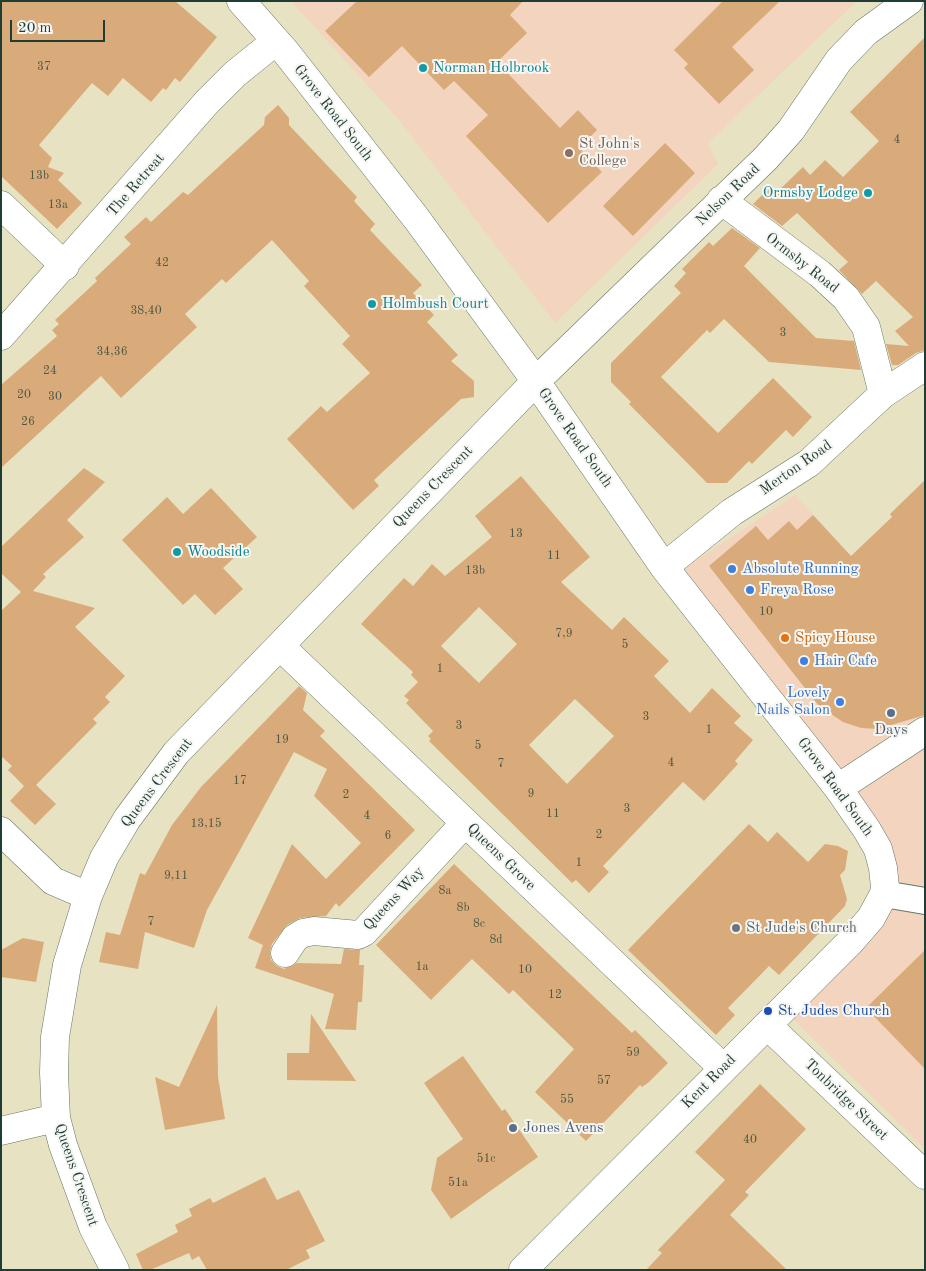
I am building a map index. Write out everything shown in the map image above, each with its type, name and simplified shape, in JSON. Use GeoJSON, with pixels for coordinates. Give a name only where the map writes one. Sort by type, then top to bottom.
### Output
{"type":"FeatureCollection","features":[{"type":"Feature","properties":{"kind":"street","name":"Grove Road South"},"geometry":{"type":"LineString","coordinates":[[241,1],[276,41],[416,218],[536,381],[664,567],[838,788],[878,849],[885,891]]}},
{"type":"Feature","properties":{"kind":"street","name":"Nelson Road"},"geometry":{"type":"LineString","coordinates":[[536,381],[721,200],[737,188],[791,130],[839,60],[866,32],[909,1]]}},
{"type":"Feature","properties":{"kind":"street","name":"The Retreat"},"geometry":{"type":"LineString","coordinates":[[1,336],[65,266],[207,102],[235,74],[276,41]]}},
{"type":"Feature","properties":{"kind":"street","name":"Ormsby Road"},"geometry":{"type":"LineString","coordinates":[[721,200],[820,274],[846,298],[866,327],[883,394]]}},
{"type":"Feature","properties":{"kind":"street"},"geometry":{"type":"LineString","coordinates":[[1,205],[65,266]]}},
{"type":"Feature","properties":{"kind":"street","name":"Merton Road"},"geometry":{"type":"LineString","coordinates":[[664,567],[732,512],[809,463],[883,394],[925,366]]}},
{"type":"Feature","properties":{"kind":"street","name":"Queens Crescent"},"geometry":{"type":"LineString","coordinates":[[115,1270],[93,1226],[74,1177],[56,1118],[54,1073],[55,1037],[67,965],[88,896],[104,858],[127,819],[166,766],[536,381]]}},
{"type":"Feature","properties":{"kind":"street","name":"Queens Grove"},"geometry":{"type":"LineString","coordinates":[[280,646],[723,1068]]}},
{"type":"Feature","properties":{"kind":"street"},"geometry":{"type":"LineString","coordinates":[[838,788],[925,731]]}},
{"type":"Feature","properties":{"kind":"street","name":"Queens Way"},"geometry":{"type":"LineString","coordinates":[[285,952],[295,938],[303,933],[314,931],[358,936],[364,932],[465,823]]}},
{"type":"Feature","properties":{"kind":"street"},"geometry":{"type":"LineString","coordinates":[[1,831],[54,881],[63,887],[88,896]]}},
{"type":"Feature","properties":{"kind":"street"},"geometry":{"type":"LineString","coordinates":[[885,891],[925,901]]}},
{"type":"Feature","properties":{"kind":"street","name":"Kent Road"},"geometry":{"type":"LineString","coordinates":[[523,1270],[851,941],[871,918],[885,891]]}},
{"type":"Feature","properties":{"kind":"street","name":"Tonbridge Street"},"geometry":{"type":"LineString","coordinates":[[767,1025],[925,1175]]}},
{"type":"Feature","properties":{"kind":"street"},"geometry":{"type":"LineString","coordinates":[[1,1131],[56,1118]]}},
{"type":"Feature","properties":{"kind":"shaded area","name":"St John's College"},"geometry":{"type":"Polygon","coordinates":[[[291,1],[857,1],[708,143],[718,164],[555,323],[399,120],[291,1]]]}},
{"type":"Feature","properties":{"kind":"shaded area"},"geometry":{"type":"Polygon","coordinates":[[[795,495],[892,600],[925,569],[925,1149],[793,1019],[879,931],[878,875],[863,839],[665,581],[795,495]]]}},
{"type":"Feature","properties":{"kind":"building"},"geometry":{"type":"Polygon","coordinates":[[[1,1],[175,1],[217,37],[180,82],[175,78],[166,90],[163,88],[151,102],[123,78],[108,96],[92,83],[39,145],[52,158],[48,167],[64,173],[58,180],[82,203],[57,229],[1,176],[1,1]]]}},
{"type":"Feature","properties":{"kind":"building"},"geometry":{"type":"Polygon","coordinates":[[[357,1],[523,1],[510,15],[527,33],[497,62],[560,128],[578,110],[597,130],[579,148],[602,172],[548,223],[466,136],[488,115],[454,81],[444,90],[402,46],[369,77],[325,31],[357,1]]]}},
{"type":"Feature","properties":{"kind":"building"},"geometry":{"type":"Polygon","coordinates":[[[723,1],[780,1],[732,47],[754,70],[719,104],[684,68],[688,64],[674,50],[723,1]]]}},
{"type":"Feature","properties":{"kind":"building"},"geometry":{"type":"Polygon","coordinates":[[[925,37],[925,350],[916,353],[898,365],[892,365],[886,344],[909,346],[895,331],[913,317],[876,281],[862,294],[839,270],[848,262],[797,213],[782,226],[753,204],[768,189],[774,195],[803,167],[810,175],[825,160],[843,177],[879,141],[850,112],[925,37]]]}},
{"type":"Feature","properties":{"kind":"building","name":"Holmbush Court"},"geometry":{"type":"Polygon","coordinates":[[[278,105],[289,118],[289,125],[357,197],[354,201],[375,224],[370,230],[422,285],[413,293],[434,315],[427,322],[458,355],[451,361],[474,381],[474,397],[461,399],[374,480],[379,486],[353,510],[287,439],[321,406],[327,412],[370,373],[342,344],[350,336],[304,286],[309,281],[272,240],[226,283],[222,279],[185,314],[197,327],[121,398],[101,376],[1,468],[1,385],[57,336],[52,330],[59,324],[55,320],[97,281],[95,278],[131,244],[124,237],[146,217],[151,222],[183,192],[188,195],[264,125],[265,117],[278,105]]]}},
{"type":"Feature","properties":{"kind":"building"},"geometry":{"type":"Polygon","coordinates":[[[665,143],[695,173],[633,236],[603,206],[665,143]]]}},
{"type":"Feature","properties":{"kind":"building"},"geometry":{"type":"Polygon","coordinates":[[[732,228],[760,248],[744,266],[816,338],[854,341],[861,370],[769,362],[724,319],[710,333],[707,330],[661,377],[718,433],[773,378],[812,417],[793,437],[786,430],[752,464],[749,461],[727,483],[707,483],[629,404],[631,402],[611,382],[611,363],[681,293],[674,286],[686,273],[682,269],[709,242],[713,246],[732,228]]]}},
{"type":"Feature","properties":{"kind":"building"},"geometry":{"type":"Polygon","coordinates":[[[84,468],[105,482],[67,520],[84,537],[43,574],[46,577],[33,591],[95,608],[75,627],[125,676],[105,697],[110,702],[93,719],[97,723],[36,785],[56,804],[35,825],[10,801],[24,786],[8,770],[12,766],[1,756],[1,611],[21,592],[1,573],[1,547],[84,468]]]}},
{"type":"Feature","properties":{"kind":"building"},"geometry":{"type":"Polygon","coordinates":[[[521,476],[590,557],[561,582],[612,630],[624,617],[669,661],[654,676],[690,713],[712,688],[741,716],[734,723],[753,740],[735,761],[738,764],[704,801],[683,782],[603,866],[609,872],[589,893],[576,880],[572,883],[429,741],[431,739],[428,736],[433,731],[406,703],[409,700],[404,696],[418,682],[411,675],[413,672],[361,624],[404,578],[413,586],[432,564],[445,576],[492,537],[475,516],[521,476]],[[479,607],[441,646],[479,683],[517,644],[479,607]],[[575,699],[529,745],[567,784],[614,736],[575,699]]]}},
{"type":"Feature","properties":{"kind":"building"},"geometry":{"type":"Polygon","coordinates":[[[925,480],[925,715],[878,729],[861,728],[843,722],[819,706],[709,566],[756,526],[768,540],[789,521],[797,530],[813,515],[851,556],[892,517],[890,514],[925,480]]]}},
{"type":"Feature","properties":{"kind":"building","name":"Woodside"},"geometry":{"type":"Polygon","coordinates":[[[211,488],[257,537],[223,568],[243,589],[215,615],[195,594],[183,605],[122,540],[167,497],[183,514],[211,488]]]}},
{"type":"Feature","properties":{"kind":"building"},"geometry":{"type":"Polygon","coordinates":[[[299,686],[307,693],[303,710],[325,731],[320,736],[415,830],[339,907],[336,903],[326,916],[300,918],[287,925],[272,944],[271,960],[277,966],[284,969],[297,963],[341,964],[344,949],[360,950],[359,965],[364,965],[362,1002],[358,1002],[356,1030],[325,1029],[334,994],[255,968],[263,945],[248,938],[292,844],[326,879],[361,843],[314,796],[327,769],[294,752],[207,910],[194,948],[145,932],[138,969],[99,962],[106,932],[120,935],[140,873],[145,875],[172,825],[201,787],[299,686]]]}},
{"type":"Feature","properties":{"kind":"building","name":"St Jude's Church"},"geometry":{"type":"Polygon","coordinates":[[[749,824],[768,842],[777,832],[808,862],[825,844],[838,846],[848,851],[845,870],[840,875],[847,899],[845,906],[779,975],[769,966],[728,1008],[735,1015],[716,1035],[628,950],[749,824]]]}},
{"type":"Feature","properties":{"kind":"building"},"geometry":{"type":"Polygon","coordinates":[[[454,864],[632,1033],[635,1030],[668,1063],[649,1082],[642,1087],[640,1085],[586,1141],[535,1092],[574,1049],[513,990],[509,994],[472,959],[431,1000],[376,945],[454,864]]]}},
{"type":"Feature","properties":{"kind":"building"},"geometry":{"type":"Polygon","coordinates":[[[23,938],[44,942],[36,982],[1,977],[1,950],[23,938]]]}},
{"type":"Feature","properties":{"kind":"building"},"geometry":{"type":"Polygon","coordinates":[[[925,950],[925,1069],[866,1008],[925,950]]]}},
{"type":"Feature","properties":{"kind":"building"},"geometry":{"type":"Polygon","coordinates":[[[217,1005],[218,1077],[225,1119],[165,1130],[155,1077],[179,1087],[217,1005]]]}},
{"type":"Feature","properties":{"kind":"building"},"geometry":{"type":"Polygon","coordinates":[[[311,1014],[356,1081],[287,1080],[287,1053],[309,1053],[311,1014]]]}},
{"type":"Feature","properties":{"kind":"building"},"geometry":{"type":"Polygon","coordinates":[[[463,1056],[502,1111],[505,1109],[538,1157],[451,1219],[431,1190],[437,1158],[463,1139],[424,1083],[463,1056]]]}},
{"type":"Feature","properties":{"kind":"building"},"geometry":{"type":"Polygon","coordinates":[[[760,1084],[806,1129],[745,1192],[749,1195],[730,1215],[787,1270],[646,1270],[662,1253],[658,1250],[725,1180],[695,1152],[760,1084]]]}},
{"type":"Feature","properties":{"kind":"building"},"geometry":{"type":"Polygon","coordinates":[[[265,1177],[277,1200],[299,1190],[325,1241],[306,1250],[310,1258],[286,1270],[207,1270],[199,1256],[192,1260],[189,1253],[150,1270],[143,1270],[136,1254],[178,1232],[175,1225],[192,1216],[189,1209],[210,1198],[213,1203],[265,1177]]]}},
{"type":"Feature","properties":{"kind":"place","name":"Norman Holbrook"},"geometry":{"type":"Point","coordinates":[423,68]}},
{"type":"Feature","properties":{"kind":"place","name":"St John's College"},"geometry":{"type":"Point","coordinates":[569,153]}},
{"type":"Feature","properties":{"kind":"place","name":"Ormsby Lodge"},"geometry":{"type":"Point","coordinates":[868,193]}},
{"type":"Feature","properties":{"kind":"place","name":"Holmbush Court"},"geometry":{"type":"Point","coordinates":[372,304]}},
{"type":"Feature","properties":{"kind":"place","name":"Woodside"},"geometry":{"type":"Point","coordinates":[177,552]}},
{"type":"Feature","properties":{"kind":"place","name":"Absolute Running"},"geometry":{"type":"Point","coordinates":[732,569]}},
{"type":"Feature","properties":{"kind":"place","name":"Freya Rose"},"geometry":{"type":"Point","coordinates":[750,590]}},
{"type":"Feature","properties":{"kind":"place","name":"Spicy House"},"geometry":{"type":"Point","coordinates":[785,638]}},
{"type":"Feature","properties":{"kind":"place","name":"Hair Cafe"},"geometry":{"type":"Point","coordinates":[804,661]}},
{"type":"Feature","properties":{"kind":"place","name":"Lovely Nails Salon"},"geometry":{"type":"Point","coordinates":[840,702]}},
{"type":"Feature","properties":{"kind":"place","name":"Days"},"geometry":{"type":"Point","coordinates":[891,713]}},
{"type":"Feature","properties":{"kind":"place","name":"St Jude's Church"},"geometry":{"type":"Point","coordinates":[736,928]}},
{"type":"Feature","properties":{"kind":"place","name":"St. Judes Church"},"geometry":{"type":"Point","coordinates":[768,1011]}},
{"type":"Feature","properties":{"kind":"place","name":"Jones Avens"},"geometry":{"type":"Point","coordinates":[513,1128]}}]}
